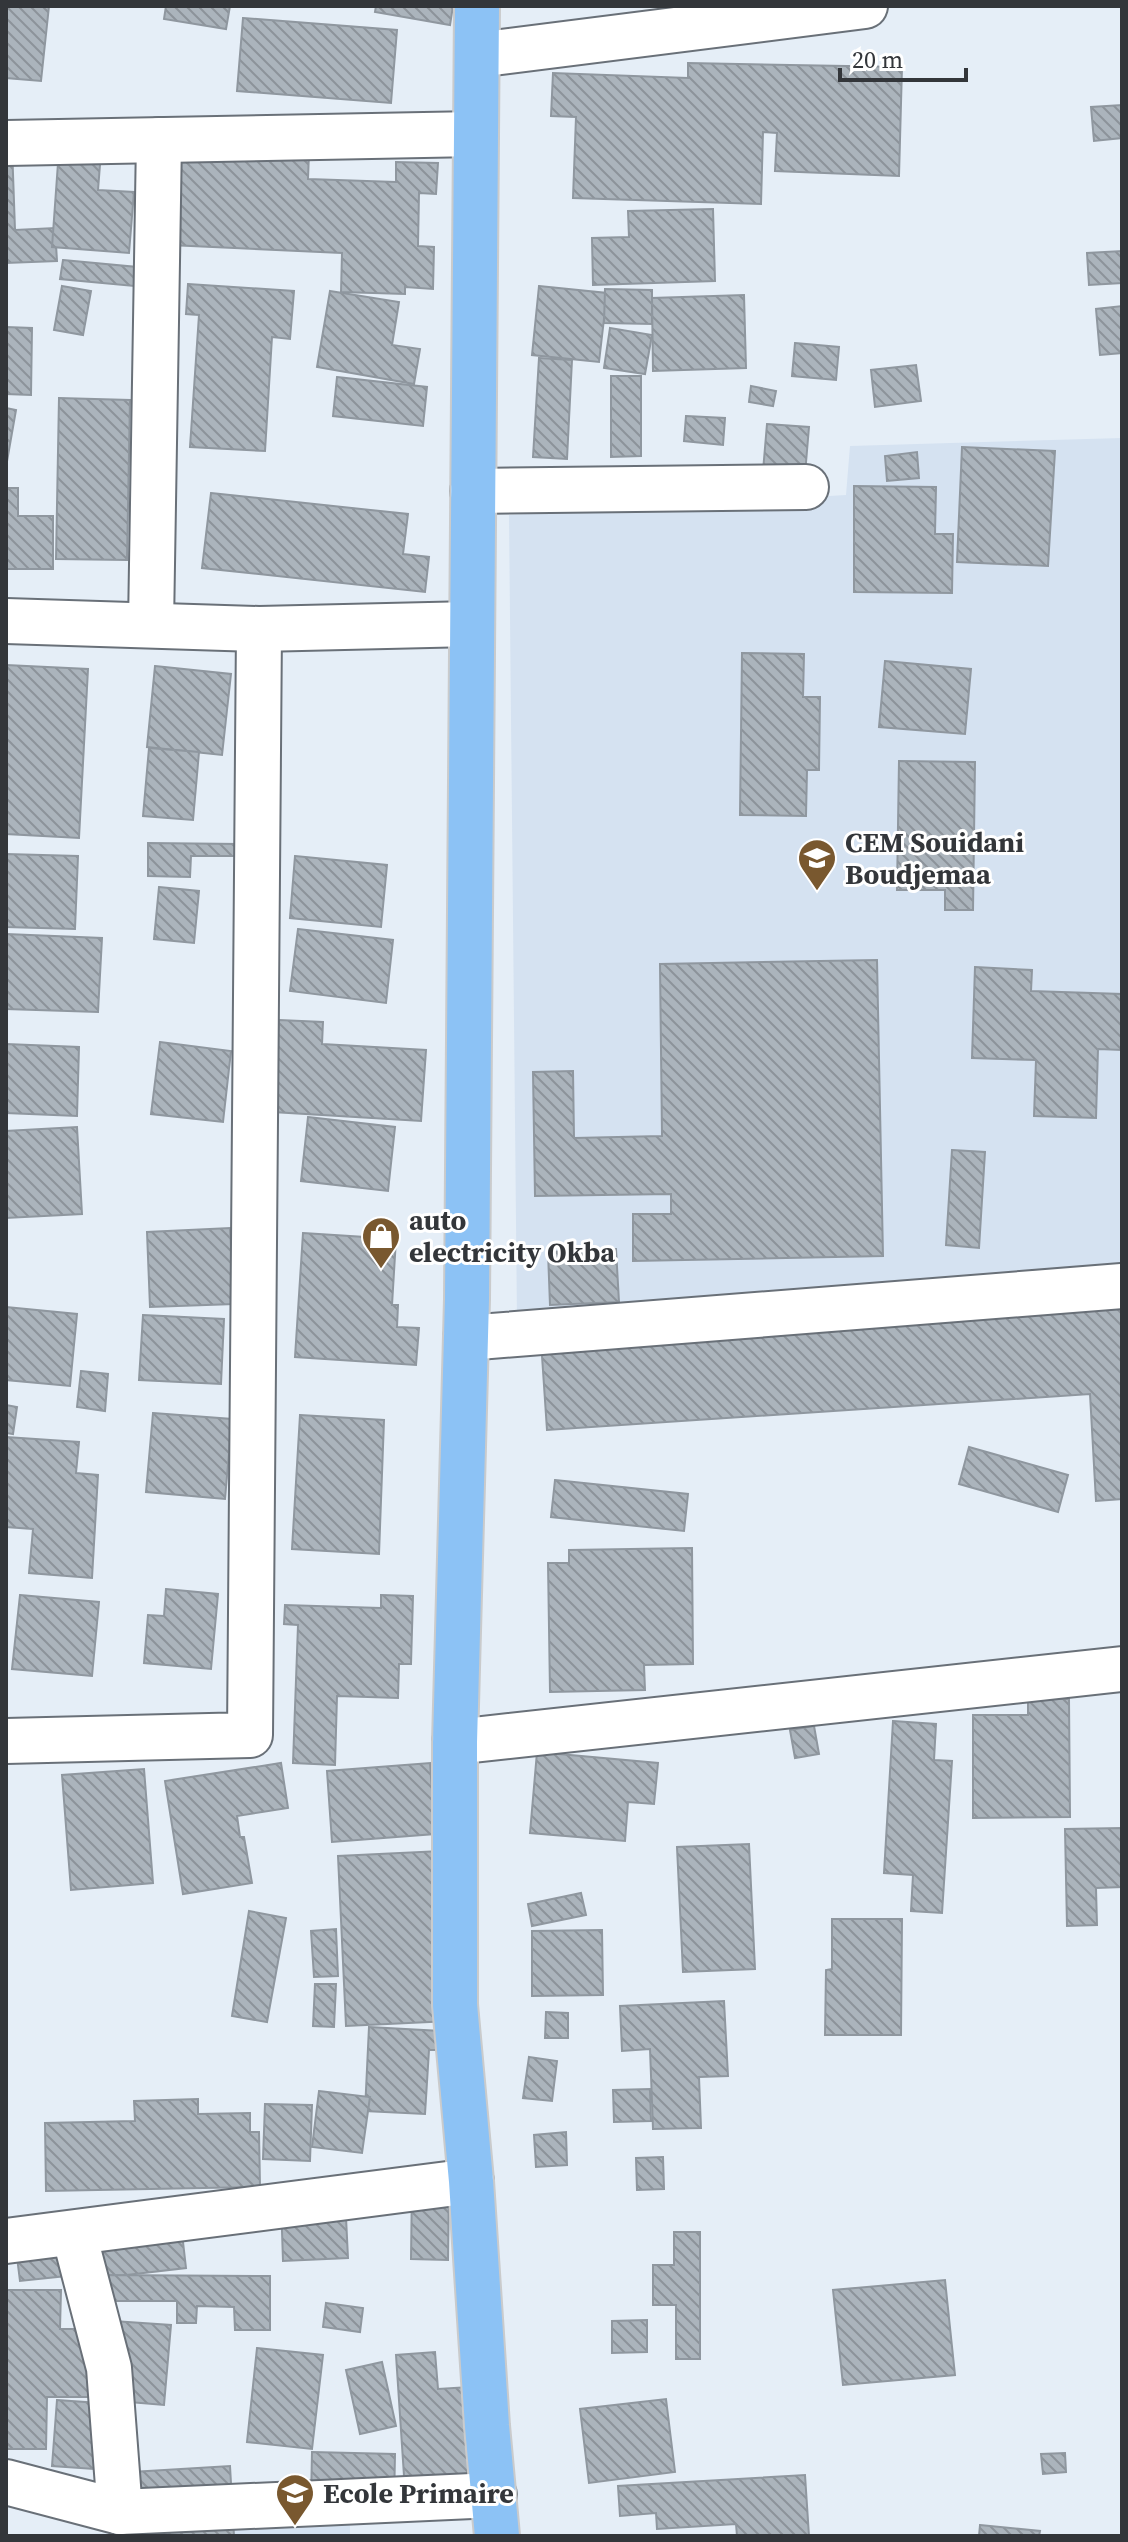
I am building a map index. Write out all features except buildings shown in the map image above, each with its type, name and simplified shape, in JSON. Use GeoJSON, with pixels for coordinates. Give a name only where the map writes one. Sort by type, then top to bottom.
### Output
{"type":"FeatureCollection","features":[{"type":"Feature","properties":{"kind":"main road"},"geometry":{"type":"LineString","coordinates":[[477,6],[466,1338],[455,1742],[455,2005],[495,2516]]}},
{"type":"Feature","properties":{"kind":"street"},"geometry":{"type":"LineString","coordinates":[[477,55],[865,6]]}},
{"type":"Feature","properties":{"kind":"street"},"geometry":{"type":"LineString","coordinates":[[6,143],[476,134]]}},
{"type":"Feature","properties":{"kind":"street"},"geometry":{"type":"LineString","coordinates":[[151,625],[159,140]]}},
{"type":"Feature","properties":{"kind":"street"},"geometry":{"type":"LineString","coordinates":[[473,491],[806,487]]}},
{"type":"Feature","properties":{"kind":"street"},"geometry":{"type":"LineString","coordinates":[[6,621],[259,629],[472,624]]}},
{"type":"Feature","properties":{"kind":"street"},"geometry":{"type":"LineString","coordinates":[[6,1741],[250,1735],[259,629]]}},
{"type":"Feature","properties":{"kind":"street"},"geometry":{"type":"LineString","coordinates":[[466,1338],[1122,1286]]}},
{"type":"Feature","properties":{"kind":"street"},"geometry":{"type":"LineString","coordinates":[[455,1742],[1122,1669]]}},
{"type":"Feature","properties":{"kind":"street"},"geometry":{"type":"LineString","coordinates":[[6,2241],[471,2181]]}},
{"type":"Feature","properties":{"kind":"street"},"geometry":{"type":"LineString","coordinates":[[74,2234],[109,2368],[120,2512]]}},
{"type":"Feature","properties":{"kind":"street"},"geometry":{"type":"LineString","coordinates":[[6,2482],[120,2512],[495,2516]]}},
{"type":"Feature","properties":{"kind":"shaded area","name":"CEM Souidani Boudjemaa"},"geometry":{"type":"Polygon","coordinates":[[[1122,438],[1122,1269],[517,1322],[509,515],[846,495],[850,446],[1122,438]]]}},
{"type":"Feature","properties":{"kind":"shaded area","name":"Ecole Primaire"},"geometry":{"type":"Polygon","coordinates":[[[350,2522],[350,2536],[13,2535],[130,2533],[350,2522]]]}},
{"type":"Feature","properties":{"kind":"place","name":"CEM Souidani Boudjemaa"},"geometry":{"type":"Point","coordinates":[817,892]}},
{"type":"Feature","properties":{"kind":"place","name":"auto electricity Okba"},"geometry":{"type":"Point","coordinates":[381,1270]}},
{"type":"Feature","properties":{"kind":"place","name":"Ecole Primaire"},"geometry":{"type":"Point","coordinates":[295,2527]}}]}
